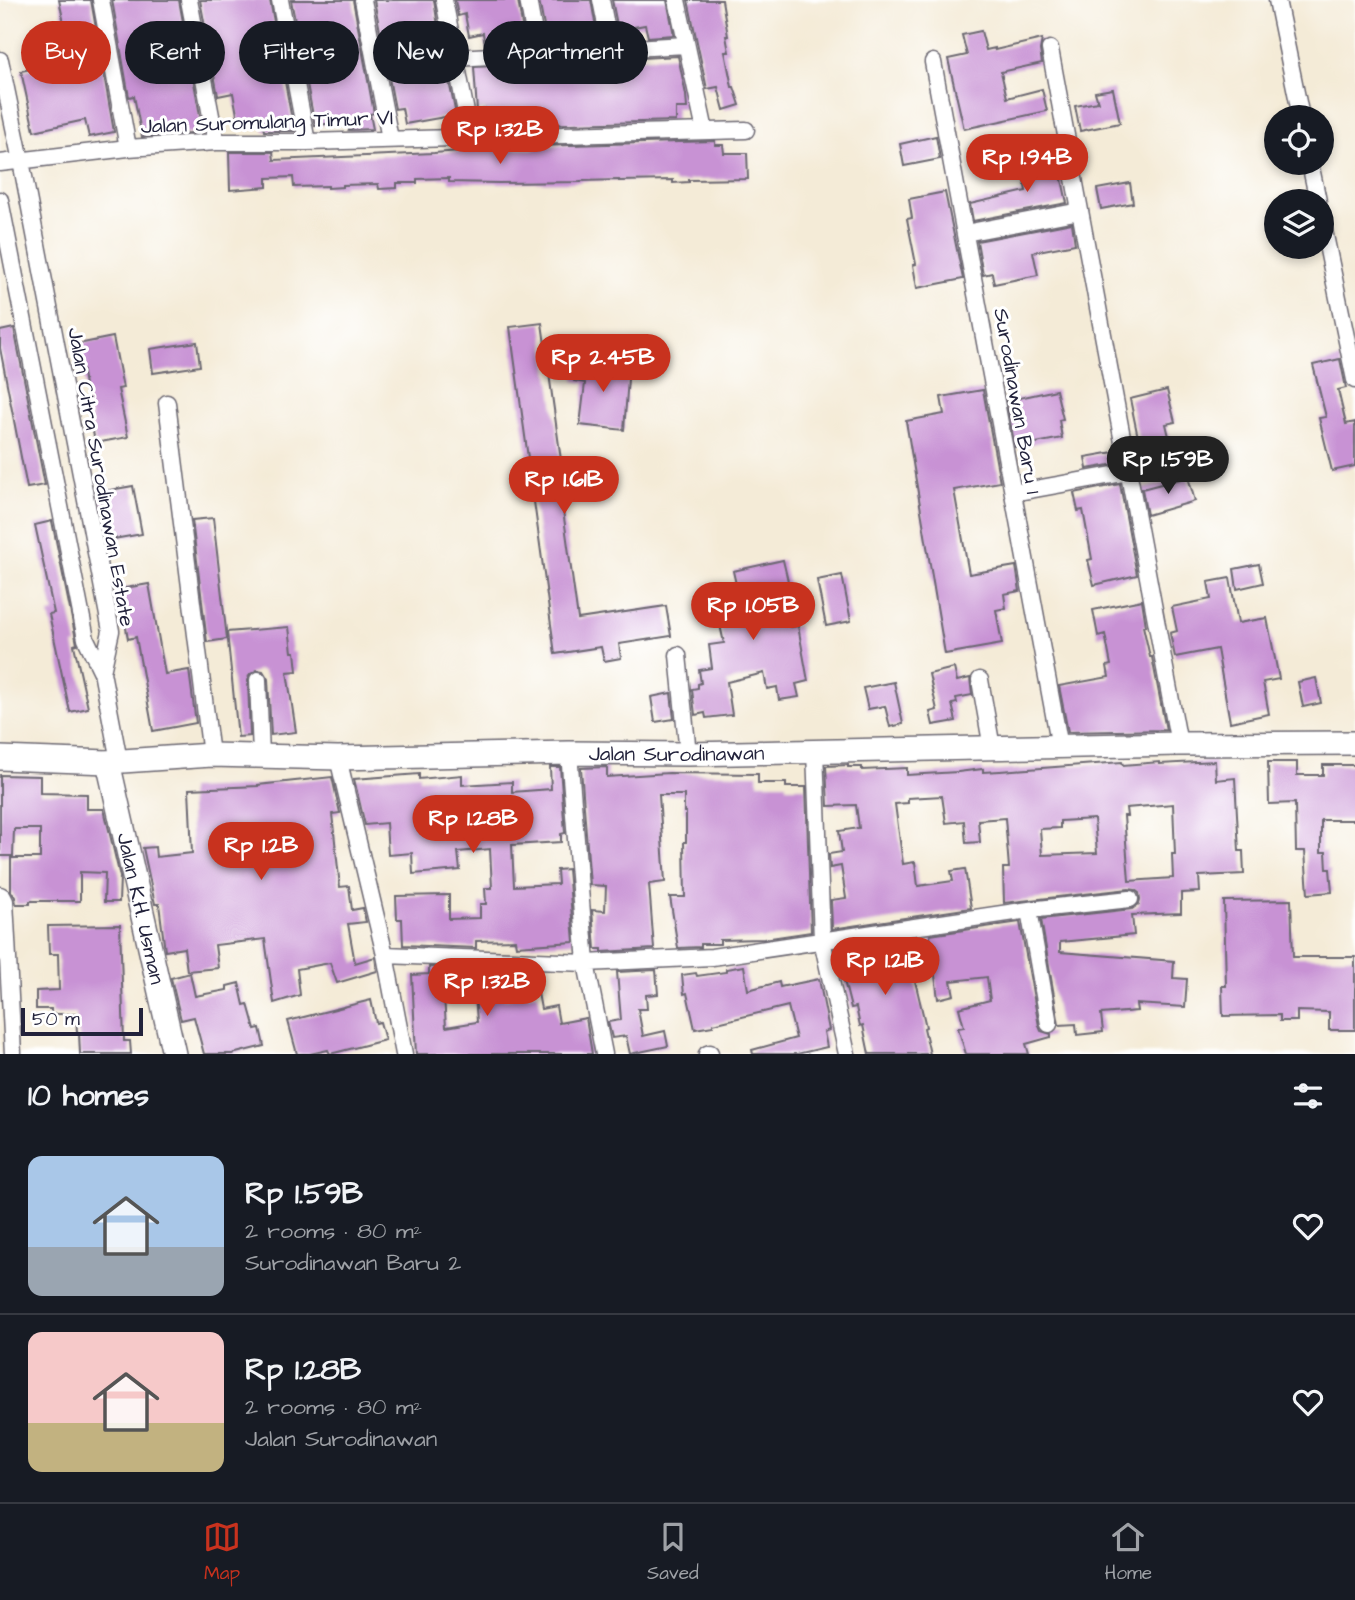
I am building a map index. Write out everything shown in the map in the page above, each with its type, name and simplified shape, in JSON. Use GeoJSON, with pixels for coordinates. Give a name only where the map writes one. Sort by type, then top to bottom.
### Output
{"type":"FeatureCollection","features":[{"type":"Feature","properties":{"kind":"main road","name":"Jalan Surodinawan"},"geometry":{"type":"LineString","coordinates":[[0,758],[113,761],[211,755],[338,758],[1355,743]]}},
{"type":"Feature","properties":{"kind":"main road","name":"Jalan K.H. Usman"},"geometry":{"type":"LineString","coordinates":[[113,761],[174,1054]]}},
{"type":"Feature","properties":{"kind":"street"},"geometry":{"type":"LineString","coordinates":[[101,0],[128,148]]}},
{"type":"Feature","properties":{"kind":"street"},"geometry":{"type":"LineString","coordinates":[[189,0],[216,142]]}},
{"type":"Feature","properties":{"kind":"street"},"geometry":{"type":"LineString","coordinates":[[280,0],[307,142]]}},
{"type":"Feature","properties":{"kind":"street"},"geometry":{"type":"LineString","coordinates":[[363,0],[390,139]]}},
{"type":"Feature","properties":{"kind":"street"},"geometry":{"type":"LineString","coordinates":[[444,0],[448,21]]}},
{"type":"Feature","properties":{"kind":"street"},"geometry":{"type":"LineString","coordinates":[[528,0],[532,21]]}},
{"type":"Feature","properties":{"kind":"street"},"geometry":{"type":"LineString","coordinates":[[601,0],[605,21]]}},
{"type":"Feature","properties":{"kind":"street"},"geometry":{"type":"LineString","coordinates":[[677,0],[705,131]]}},
{"type":"Feature","properties":{"kind":"street"},"geometry":{"type":"LineString","coordinates":[[1277,0],[1299,105]]}},
{"type":"Feature","properties":{"kind":"street"},"geometry":{"type":"LineString","coordinates":[[648,48],[686,45]]}},
{"type":"Feature","properties":{"kind":"street"},"geometry":{"type":"LineString","coordinates":[[1050,49],[1179,744]]}},
{"type":"Feature","properties":{"kind":"street","name":"Jalan Citra Surodinawan Estate"},"geometry":{"type":"LineString","coordinates":[[0,60],[111,631],[102,672]]}},
{"type":"Feature","properties":{"kind":"street","name":"Surodinawan Baru 1"},"geometry":{"type":"LineString","coordinates":[[933,62],[1060,747]]}},
{"type":"Feature","properties":{"kind":"street"},"geometry":{"type":"LineString","coordinates":[[460,84],[471,138]]}},
{"type":"Feature","properties":{"kind":"street","name":"Jalan Suromulang Timur VI"},"geometry":{"type":"LineString","coordinates":[[0,163],[128,148],[216,142],[746,130]]}},
{"type":"Feature","properties":{"kind":"street","name":"Jalan Citra Surodinawan Estate"},"geometry":{"type":"LineString","coordinates":[[0,200],[86,639],[102,672]]}},
{"type":"Feature","properties":{"kind":"street"},"geometry":{"type":"LineString","coordinates":[[965,233],[1080,211]]}},
{"type":"Feature","properties":{"kind":"street"},"geometry":{"type":"LineString","coordinates":[[1330,259],[1355,380]]}},
{"type":"Feature","properties":{"kind":"street"},"geometry":{"type":"LineString","coordinates":[[167,403],[211,755]]}},
{"type":"Feature","properties":{"kind":"street"},"geometry":{"type":"LineString","coordinates":[[1013,493],[1129,472]]}},
{"type":"Feature","properties":{"kind":"street"},"geometry":{"type":"LineString","coordinates":[[678,655],[688,754]]}},
{"type":"Feature","properties":{"kind":"street"},"geometry":{"type":"LineString","coordinates":[[102,672],[113,761]]}},
{"type":"Feature","properties":{"kind":"street"},"geometry":{"type":"LineString","coordinates":[[258,680],[261,755]]}},
{"type":"Feature","properties":{"kind":"street"},"geometry":{"type":"LineString","coordinates":[[980,680],[992,748]]}},
{"type":"Feature","properties":{"kind":"street"},"geometry":{"type":"LineString","coordinates":[[815,751],[822,940],[847,1054]]}},
{"type":"Feature","properties":{"kind":"street"},"geometry":{"type":"LineString","coordinates":[[569,753],[586,963],[604,1054]]}},
{"type":"Feature","properties":{"kind":"street"},"geometry":{"type":"LineString","coordinates":[[338,758],[385,955],[404,1054]]}},
{"type":"Feature","properties":{"kind":"street"},"geometry":{"type":"LineString","coordinates":[[0,895],[5,901],[13,1054]]}},
{"type":"Feature","properties":{"kind":"street"},"geometry":{"type":"LineString","coordinates":[[385,955],[586,963],[712,957],[1029,910],[1130,900]]}},
{"type":"Feature","properties":{"kind":"street"},"geometry":{"type":"LineString","coordinates":[[1029,910],[1049,1024]]}},
{"type":"Feature","properties":{"kind":"building"},"geometry":{"type":"Polygon","coordinates":[[[59,0],[91,0],[95,21],[64,21],[59,0]]]}},
{"type":"Feature","properties":{"kind":"building"},"geometry":{"type":"Polygon","coordinates":[[[112,0],[179,0],[183,21],[125,21],[125,74],[112,0]]]}},
{"type":"Feature","properties":{"kind":"building"},"geometry":{"type":"Polygon","coordinates":[[[200,0],[270,0],[274,21],[239,21],[239,84],[285,84],[294,131],[264,131],[262,121],[239,125],[233,93],[218,96],[216,84],[225,84],[225,21],[204,21],[200,0]]]}},
{"type":"Feature","properties":{"kind":"building"},"geometry":{"type":"Polygon","coordinates":[[[291,0],[353,0],[357,21],[295,21],[291,0]]]}},
{"type":"Feature","properties":{"kind":"building"},"geometry":{"type":"Polygon","coordinates":[[[374,0],[434,0],[437,21],[378,21],[374,0]]]}},
{"type":"Feature","properties":{"kind":"building"},"geometry":{"type":"Polygon","coordinates":[[[455,0],[518,0],[521,21],[483,21],[483,33],[469,36],[469,21],[466,21],[465,14],[458,16],[455,0]]]}},
{"type":"Feature","properties":{"kind":"building"},"geometry":{"type":"Polygon","coordinates":[[[539,0],[591,0],[595,21],[543,21],[539,0]]]}},
{"type":"Feature","properties":{"kind":"building"},"geometry":{"type":"Polygon","coordinates":[[[612,0],[667,0],[674,35],[648,37],[648,21],[616,21],[612,0]]]}},
{"type":"Feature","properties":{"kind":"building"},"geometry":{"type":"Polygon","coordinates":[[[688,0],[722,0],[729,52],[725,52],[732,87],[740,105],[724,110],[718,87],[707,89],[688,0]]]}},
{"type":"Feature","properties":{"kind":"building"},"geometry":{"type":"Polygon","coordinates":[[[981,31],[986,50],[1042,39],[1042,63],[1001,72],[1007,98],[1042,89],[1047,111],[964,129],[948,59],[967,55],[962,35],[981,31]]]}},
{"type":"Feature","properties":{"kind":"building"},"geometry":{"type":"Polygon","coordinates":[[[359,32],[374,113],[370,114],[373,129],[349,130],[347,120],[315,126],[307,84],[359,84],[359,32]]]}},
{"type":"Feature","properties":{"kind":"building"},"geometry":{"type":"Polygon","coordinates":[[[678,56],[687,108],[676,108],[676,121],[535,125],[535,122],[485,127],[485,109],[477,111],[474,67],[483,67],[483,84],[648,84],[648,58],[678,56]]]}},
{"type":"Feature","properties":{"kind":"building"},"geometry":{"type":"Polygon","coordinates":[[[24,84],[106,84],[114,132],[89,137],[85,120],[34,131],[24,84]]]}},
{"type":"Feature","properties":{"kind":"building"},"geometry":{"type":"Polygon","coordinates":[[[127,84],[194,84],[203,132],[142,137],[134,96],[129,97],[127,84]]]}},
{"type":"Feature","properties":{"kind":"building"},"geometry":{"type":"Polygon","coordinates":[[[390,84],[450,84],[456,115],[405,124],[402,108],[395,109],[390,84]]]}},
{"type":"Feature","properties":{"kind":"building"},"geometry":{"type":"Polygon","coordinates":[[[1113,89],[1120,123],[1080,131],[1075,106],[1098,102],[1095,92],[1113,89]]]}},
{"type":"Feature","properties":{"kind":"building"},"geometry":{"type":"Polygon","coordinates":[[[936,136],[940,159],[904,166],[900,144],[936,136]]]}},
{"type":"Feature","properties":{"kind":"building"},"geometry":{"type":"Polygon","coordinates":[[[715,141],[715,145],[723,145],[724,153],[747,153],[748,179],[689,180],[673,183],[673,180],[619,180],[499,183],[449,182],[449,178],[417,179],[417,183],[397,183],[397,188],[379,189],[378,184],[328,188],[294,187],[293,177],[267,178],[267,187],[230,190],[229,152],[273,152],[274,160],[486,148],[536,149],[536,146],[715,141]]]}},
{"type":"Feature","properties":{"kind":"building"},"geometry":{"type":"Polygon","coordinates":[[[1058,161],[1067,203],[973,221],[970,204],[1026,191],[1022,169],[1058,161]]]}},
{"type":"Feature","properties":{"kind":"building"},"geometry":{"type":"Polygon","coordinates":[[[1130,183],[1133,203],[1101,209],[1097,189],[1130,183]]]}},
{"type":"Feature","properties":{"kind":"building"},"geometry":{"type":"Polygon","coordinates":[[[945,192],[963,279],[917,288],[913,265],[916,264],[907,219],[912,218],[909,199],[945,192]]]}},
{"type":"Feature","properties":{"kind":"building"},"geometry":{"type":"Polygon","coordinates":[[[1072,223],[1075,244],[1033,252],[1038,275],[994,284],[992,273],[983,275],[977,241],[1072,223]]]}},
{"type":"Feature","properties":{"kind":"building"},"geometry":{"type":"Polygon","coordinates":[[[542,323],[566,496],[561,496],[578,619],[666,606],[671,636],[619,644],[621,658],[604,661],[601,647],[555,654],[510,327],[542,323]]]}},
{"type":"Feature","properties":{"kind":"building"},"geometry":{"type":"Polygon","coordinates":[[[14,328],[45,485],[27,488],[0,348],[0,331],[14,328]]]}},
{"type":"Feature","properties":{"kind":"building"},"geometry":{"type":"Polygon","coordinates":[[[113,337],[123,388],[118,389],[128,437],[95,443],[78,344],[113,337]]]}},
{"type":"Feature","properties":{"kind":"building"},"geometry":{"type":"Polygon","coordinates":[[[197,342],[200,366],[153,373],[150,349],[197,342]]]}},
{"type":"Feature","properties":{"kind":"building"},"geometry":{"type":"Polygon","coordinates":[[[1340,359],[1346,388],[1338,390],[1346,424],[1355,422],[1355,466],[1332,471],[1319,418],[1326,417],[1313,365],[1340,359]]]}},
{"type":"Feature","properties":{"kind":"building"},"geometry":{"type":"Polygon","coordinates":[[[576,360],[629,366],[624,430],[580,425],[585,383],[574,381],[576,360]]]}},
{"type":"Feature","properties":{"kind":"building"},"geometry":{"type":"Polygon","coordinates":[[[983,390],[1000,482],[954,490],[969,574],[1016,566],[1020,591],[1004,594],[1006,608],[996,610],[1002,644],[945,654],[906,421],[944,414],[941,397],[983,390]]]}},
{"type":"Feature","properties":{"kind":"building"},"geometry":{"type":"Polygon","coordinates":[[[1056,390],[1063,419],[1059,420],[1062,438],[1015,447],[1006,401],[1056,390]]]}},
{"type":"Feature","properties":{"kind":"building"},"geometry":{"type":"Polygon","coordinates":[[[1167,390],[1175,422],[1166,424],[1173,453],[1137,461],[1135,448],[1140,447],[1130,399],[1167,390]]]}},
{"type":"Feature","properties":{"kind":"building"},"geometry":{"type":"Polygon","coordinates":[[[1114,452],[1116,464],[1087,469],[1085,457],[1114,452]]]}},
{"type":"Feature","properties":{"kind":"building"},"geometry":{"type":"Polygon","coordinates":[[[1188,477],[1195,501],[1147,515],[1142,489],[1188,477]]]}},
{"type":"Feature","properties":{"kind":"building"},"geometry":{"type":"Polygon","coordinates":[[[1120,484],[1137,575],[1094,585],[1088,560],[1092,559],[1083,510],[1078,511],[1074,493],[1120,484]]]}},
{"type":"Feature","properties":{"kind":"building"},"geometry":{"type":"Polygon","coordinates":[[[133,486],[142,534],[108,540],[99,492],[133,486]]]}},
{"type":"Feature","properties":{"kind":"building"},"geometry":{"type":"Polygon","coordinates":[[[213,518],[227,639],[207,642],[192,520],[213,518]]]}},
{"type":"Feature","properties":{"kind":"building"},"geometry":{"type":"Polygon","coordinates":[[[52,521],[88,708],[70,712],[49,614],[54,613],[35,525],[52,521]]]}},
{"type":"Feature","properties":{"kind":"building"},"geometry":{"type":"Polygon","coordinates":[[[783,560],[791,594],[784,596],[790,627],[798,626],[808,681],[796,684],[799,697],[779,700],[777,687],[767,689],[764,673],[727,682],[732,715],[706,718],[705,713],[695,715],[692,689],[698,688],[701,683],[699,670],[712,668],[709,645],[724,643],[716,607],[740,602],[733,571],[783,560]]]}},
{"type":"Feature","properties":{"kind":"building"},"geometry":{"type":"Polygon","coordinates":[[[1259,564],[1263,583],[1237,589],[1234,569],[1259,564]]]}},
{"type":"Feature","properties":{"kind":"building"},"geometry":{"type":"Polygon","coordinates":[[[842,575],[851,621],[826,626],[817,580],[842,575]]]}},
{"type":"Feature","properties":{"kind":"building"},"geometry":{"type":"Polygon","coordinates":[[[1230,578],[1238,623],[1267,618],[1279,679],[1263,682],[1269,714],[1230,722],[1217,649],[1175,657],[1170,633],[1177,631],[1172,607],[1211,599],[1208,582],[1230,578]]]}},
{"type":"Feature","properties":{"kind":"building"},"geometry":{"type":"Polygon","coordinates":[[[149,584],[165,674],[189,670],[196,723],[153,731],[136,637],[128,639],[119,589],[149,584]]]}},
{"type":"Feature","properties":{"kind":"building"},"geometry":{"type":"Polygon","coordinates":[[[1142,600],[1146,626],[1143,626],[1166,730],[1068,732],[1059,686],[1109,677],[1107,666],[1111,665],[1105,634],[1098,636],[1093,610],[1142,600]]]}},
{"type":"Feature","properties":{"kind":"building"},"geometry":{"type":"Polygon","coordinates":[[[289,627],[297,671],[287,672],[296,732],[271,735],[268,679],[263,671],[257,670],[249,675],[248,680],[250,736],[238,737],[227,632],[289,627]]]}},
{"type":"Feature","properties":{"kind":"building"},"geometry":{"type":"Polygon","coordinates":[[[954,668],[957,681],[970,678],[972,695],[956,698],[957,703],[952,704],[956,721],[933,725],[930,712],[937,710],[929,674],[954,668]]]}},
{"type":"Feature","properties":{"kind":"building"},"geometry":{"type":"Polygon","coordinates":[[[1316,678],[1321,703],[1303,707],[1298,682],[1316,678]]]}},
{"type":"Feature","properties":{"kind":"building"},"geometry":{"type":"Polygon","coordinates":[[[894,682],[903,724],[890,727],[885,706],[868,709],[863,688],[894,682]]]}},
{"type":"Feature","properties":{"kind":"building"},"geometry":{"type":"Polygon","coordinates":[[[671,693],[674,719],[655,722],[651,697],[671,693]]]}},
{"type":"Feature","properties":{"kind":"building"},"geometry":{"type":"Polygon","coordinates":[[[1215,761],[1216,780],[1235,778],[1239,851],[1243,851],[1244,874],[1199,876],[1200,892],[1181,893],[1181,913],[1132,915],[1134,935],[1060,942],[1060,952],[1174,961],[1173,978],[1187,979],[1185,1007],[1136,1004],[1137,1011],[1101,1014],[1103,1032],[1077,1035],[1076,1024],[1059,1025],[1041,919],[1132,909],[1139,904],[1139,893],[1129,889],[1004,903],[1003,868],[1009,868],[1005,818],[978,820],[980,842],[966,843],[964,821],[946,823],[942,796],[908,798],[908,803],[895,804],[903,864],[915,862],[918,886],[953,881],[951,871],[965,869],[971,908],[832,929],[831,900],[846,898],[841,866],[830,868],[829,854],[842,852],[839,831],[859,828],[856,805],[828,806],[826,766],[848,765],[862,767],[862,770],[907,768],[907,775],[1122,762],[1123,765],[1215,761]],[[1173,804],[1126,808],[1127,816],[1124,816],[1129,881],[1173,878],[1173,804]],[[1094,819],[1060,821],[1060,828],[1040,829],[1042,855],[1097,853],[1094,819]]]}},
{"type":"Feature","properties":{"kind":"building"},"geometry":{"type":"Polygon","coordinates":[[[1268,762],[1297,762],[1297,775],[1323,775],[1323,765],[1355,765],[1355,820],[1321,820],[1321,852],[1326,852],[1332,892],[1308,894],[1305,851],[1296,851],[1295,803],[1269,804],[1268,762]]]}},
{"type":"Feature","properties":{"kind":"building"},"geometry":{"type":"Polygon","coordinates":[[[550,767],[560,767],[565,833],[561,834],[561,842],[512,845],[514,886],[558,884],[557,870],[568,869],[574,942],[516,946],[515,940],[476,941],[476,948],[403,945],[402,919],[397,919],[396,896],[449,895],[449,919],[480,918],[480,904],[486,904],[485,888],[492,888],[490,849],[458,852],[460,870],[413,874],[412,853],[388,855],[386,823],[365,825],[354,779],[419,774],[419,779],[462,775],[462,785],[512,782],[512,792],[551,789],[550,767]]]}},
{"type":"Feature","properties":{"kind":"building"},"geometry":{"type":"Polygon","coordinates":[[[607,767],[607,777],[669,773],[758,774],[758,783],[786,783],[786,787],[806,787],[811,932],[764,939],[720,940],[720,944],[678,948],[670,897],[685,897],[684,795],[659,795],[665,882],[649,884],[654,949],[602,952],[602,949],[595,949],[592,910],[605,911],[606,886],[590,885],[581,768],[607,767]]]}},
{"type":"Feature","properties":{"kind":"building"},"geometry":{"type":"Polygon","coordinates":[[[0,775],[40,776],[40,793],[87,794],[87,809],[104,809],[120,877],[119,902],[104,902],[105,873],[80,872],[80,901],[30,901],[30,904],[16,904],[11,891],[11,858],[40,858],[40,829],[14,829],[13,856],[0,856],[0,775]]]}},
{"type":"Feature","properties":{"kind":"building"},"geometry":{"type":"Polygon","coordinates":[[[332,777],[340,813],[332,814],[340,887],[349,886],[352,910],[363,908],[366,922],[348,924],[355,963],[375,957],[377,971],[337,983],[330,963],[297,969],[300,995],[274,1003],[265,939],[215,945],[218,968],[187,971],[184,948],[165,951],[159,904],[155,904],[143,848],[155,847],[156,857],[192,853],[189,789],[258,786],[332,777]]]}},
{"type":"Feature","properties":{"kind":"building"},"geometry":{"type":"Polygon","coordinates":[[[1291,900],[1293,957],[1355,957],[1355,1030],[1329,1030],[1329,1012],[1297,1011],[1297,1021],[1280,1021],[1280,1015],[1223,1016],[1222,986],[1226,986],[1224,901],[1291,900]]]}},
{"type":"Feature","properties":{"kind":"building"},"geometry":{"type":"Polygon","coordinates":[[[1020,922],[1039,1026],[1041,1031],[1051,1034],[1051,1037],[1026,1044],[1029,1054],[966,1054],[958,1028],[964,1027],[959,1008],[990,1000],[987,977],[951,981],[954,995],[938,999],[930,935],[1020,922]]]}},
{"type":"Feature","properties":{"kind":"building"},"geometry":{"type":"Polygon","coordinates":[[[120,925],[124,1041],[130,1041],[131,1054],[80,1054],[76,1014],[51,1014],[51,1009],[36,1009],[36,991],[59,990],[58,954],[49,954],[48,926],[120,925]]]}},
{"type":"Feature","properties":{"kind":"building"},"geometry":{"type":"Polygon","coordinates":[[[905,939],[930,1054],[869,1054],[856,1007],[851,1008],[836,949],[905,939]]]}},
{"type":"Feature","properties":{"kind":"building"},"geometry":{"type":"Polygon","coordinates":[[[744,966],[748,990],[779,982],[780,987],[819,979],[829,1030],[824,1032],[827,1047],[797,1054],[753,1054],[752,1050],[796,1038],[788,1006],[695,1029],[687,993],[684,994],[682,975],[726,972],[726,969],[744,966]]]}},
{"type":"Feature","properties":{"kind":"building"},"geometry":{"type":"Polygon","coordinates":[[[429,967],[477,969],[477,973],[501,972],[503,999],[538,993],[541,1009],[556,1006],[559,1023],[586,1018],[592,1054],[416,1054],[412,975],[429,974],[429,967]],[[475,994],[444,996],[446,1027],[477,1022],[475,994]]]}},
{"type":"Feature","properties":{"kind":"building"},"geometry":{"type":"Polygon","coordinates":[[[656,970],[658,994],[646,995],[647,1009],[638,1009],[643,1036],[665,1031],[668,1046],[630,1054],[626,1036],[612,1038],[608,1022],[621,1020],[617,972],[656,970]]]}},
{"type":"Feature","properties":{"kind":"building"},"geometry":{"type":"Polygon","coordinates":[[[190,973],[195,996],[227,990],[227,986],[239,983],[244,1005],[248,1004],[255,1029],[260,1028],[264,1046],[232,1054],[204,1054],[194,1017],[181,1020],[171,978],[190,973]]]}},
{"type":"Feature","properties":{"kind":"building"},"geometry":{"type":"Polygon","coordinates":[[[371,1000],[376,1023],[380,1022],[385,1040],[330,1054],[328,1050],[297,1054],[288,1021],[371,1000]]]}}]}
